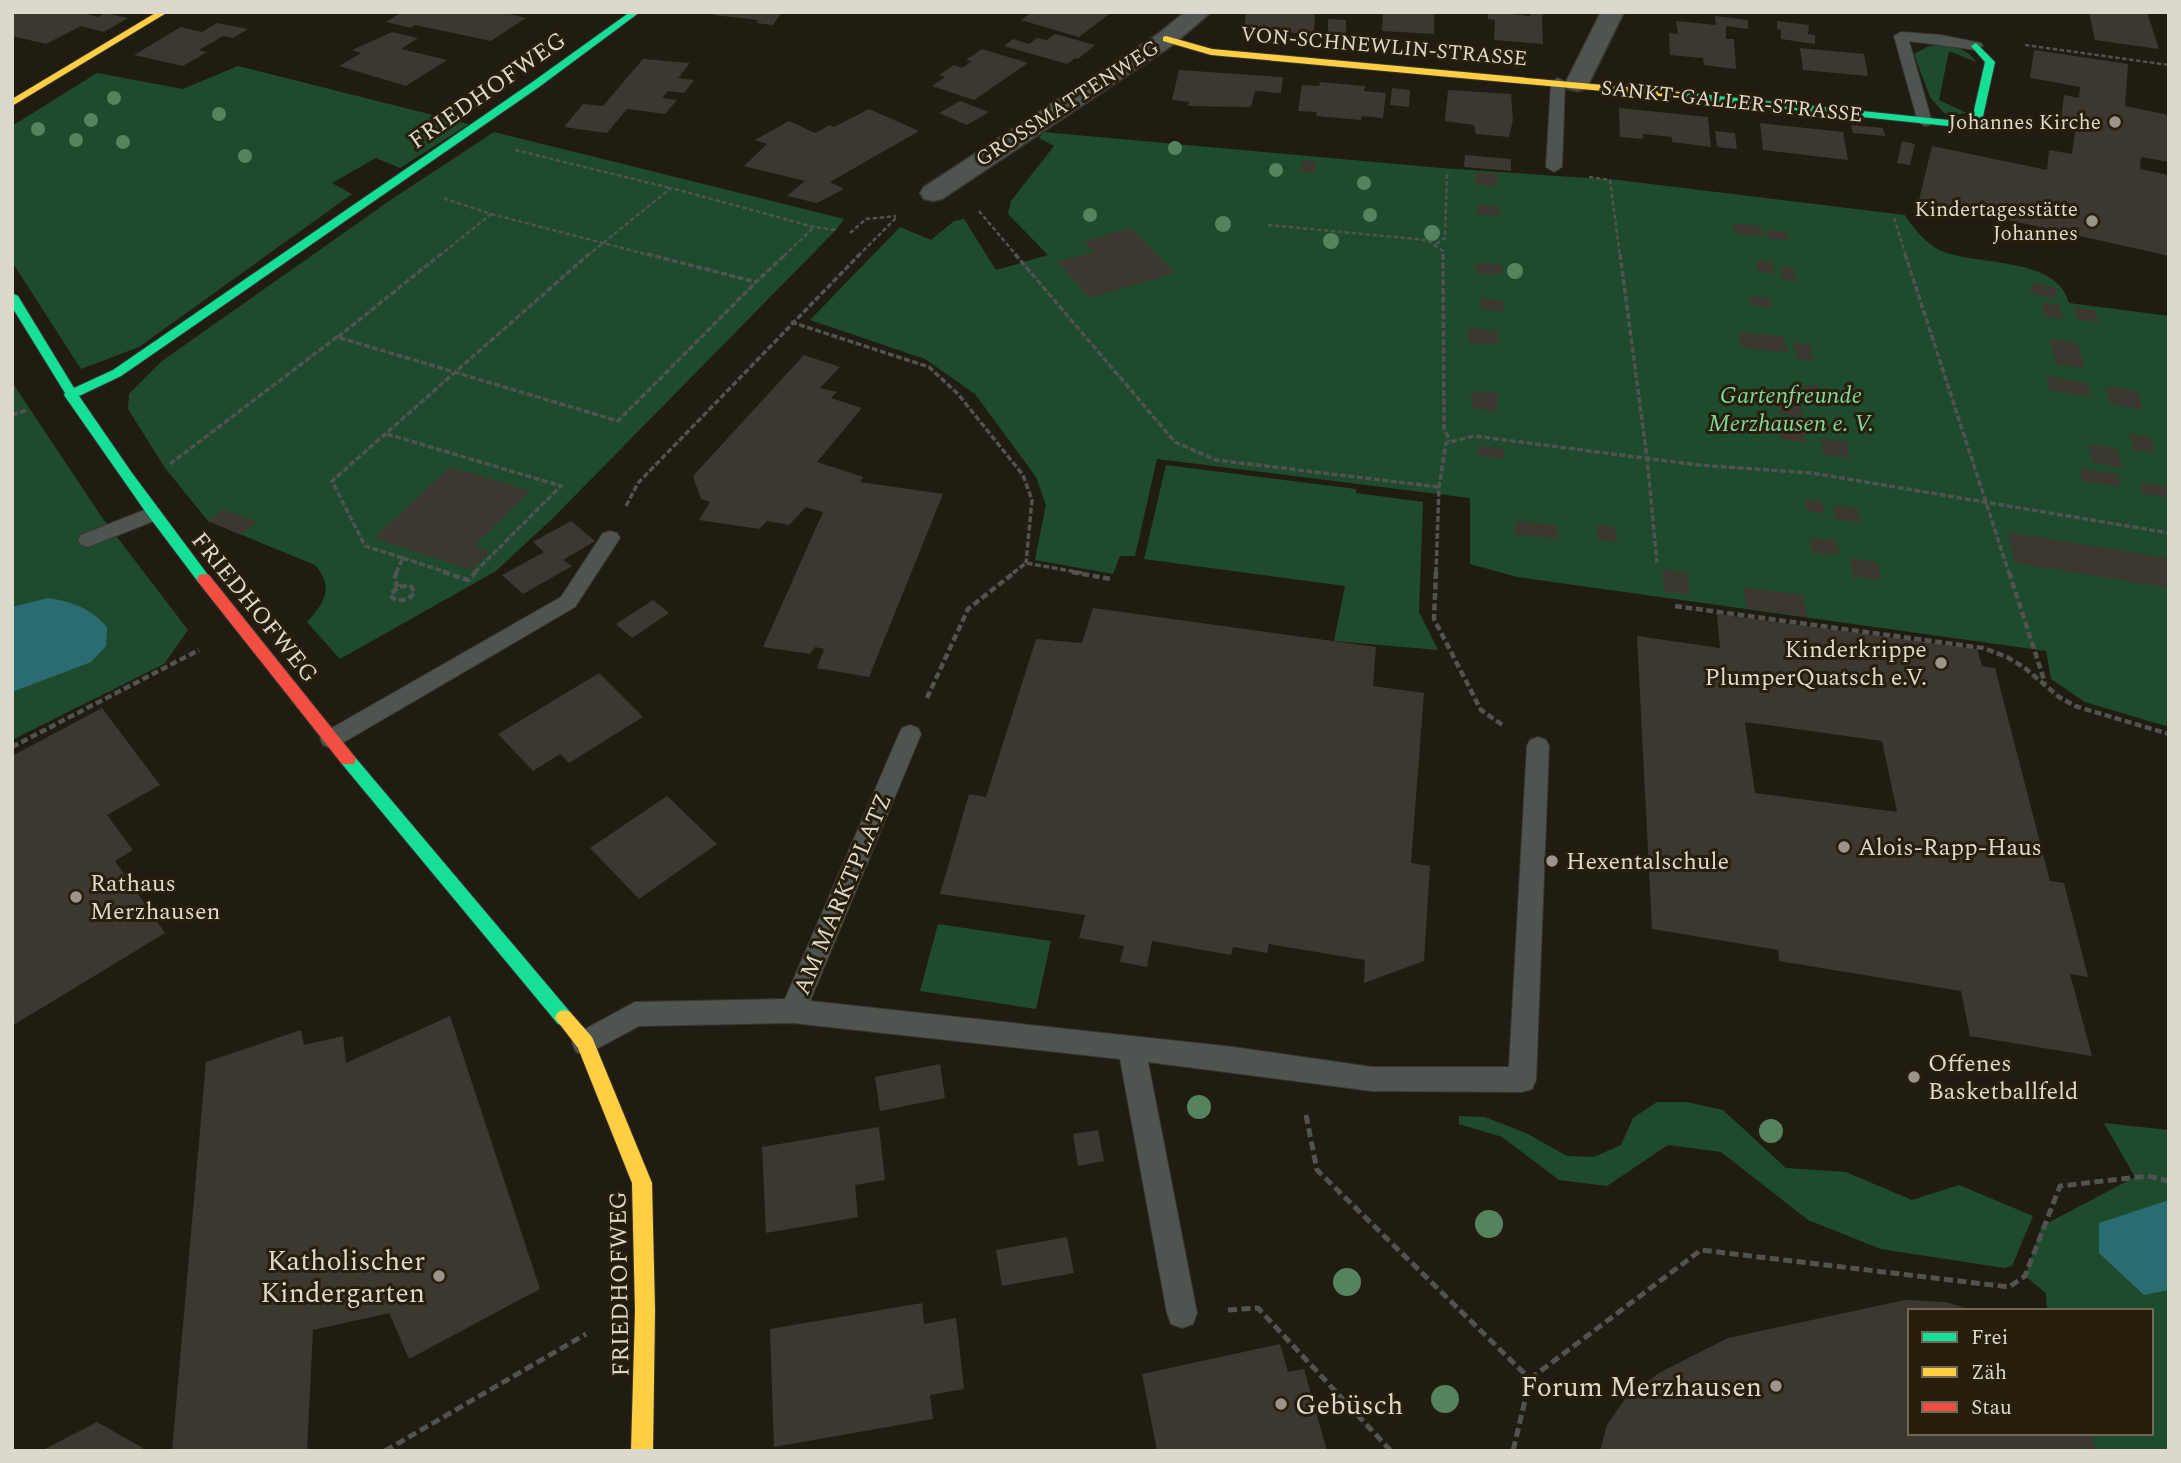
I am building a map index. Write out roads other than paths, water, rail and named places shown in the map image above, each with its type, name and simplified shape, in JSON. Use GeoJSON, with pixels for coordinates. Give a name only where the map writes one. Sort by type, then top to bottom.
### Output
{"type":"FeatureCollection","features":[{"type":"Feature","properties":{"kind":"street"},"geometry":{"type":"LineString","coordinates":[[12,103],[164,12]]}},
{"type":"Feature","properties":{"kind":"street","name":"FRIEDHOFWEG"},"geometry":{"type":"LineString","coordinates":[[636,12],[535,85],[117,373],[71,395],[152,514],[331,739],[585,1043],[642,1183],[645,1310],[642,1451]]}},
{"type":"Feature","properties":{"kind":"street","name":"GROSSMATTENWEG"},"geometry":{"type":"LineString","coordinates":[[933,193],[1166,39],[1200,12]]}},
{"type":"Feature","properties":{"kind":"street","name":"SANKT-GALLER-STRASSE"},"geometry":{"type":"LineString","coordinates":[[1613,12],[1567,83],[1958,124],[1977,121],[1990,62],[1976,46]]}},
{"type":"Feature","properties":{"kind":"street","name":"VON-SCHNEWLIN-STRASSE"},"geometry":{"type":"LineString","coordinates":[[1166,39],[1211,52],[1567,83]]}},
{"type":"Feature","properties":{"kind":"street"},"geometry":{"type":"LineString","coordinates":[[12,296],[71,395]]}},
{"type":"Feature","properties":{"kind":"lane"},"geometry":{"type":"LineString","coordinates":[[1925,122],[1901,36],[1950,40],[1976,46]]}},
{"type":"Feature","properties":{"kind":"lane","name":"VON-SCHNEWLIN-STRASSE"},"geometry":{"type":"LineString","coordinates":[[1554,167],[1567,83]]}},
{"type":"Feature","properties":{"kind":"lane"},"geometry":{"type":"LineString","coordinates":[[88,540],[152,514]]}},
{"type":"Feature","properties":{"kind":"lane"},"geometry":{"type":"LineString","coordinates":[[331,739],[568,603],[610,538]]}},
{"type":"Feature","properties":{"kind":"lane","name":"AM MARKTPLATZ"},"geometry":{"type":"LineString","coordinates":[[585,1043],[635,1014],[793,1011],[910,734]]}},
{"type":"Feature","properties":{"kind":"lane"},"geometry":{"type":"LineString","coordinates":[[793,1011],[1233,1059],[1372,1079],[1522,1080],[1538,746]]}},
{"type":"Feature","properties":{"kind":"lane"},"geometry":{"type":"LineString","coordinates":[[1132,1049],[1182,1313]]}},
{"type":"Feature","properties":{"kind":"water"},"geometry":{"type":"Polygon","coordinates":[[[48,598],[73,604],[94,615],[107,627],[106,646],[91,662],[12,692],[12,607],[48,598]]]}},
{"type":"Feature","properties":{"kind":"water"},"geometry":{"type":"Polygon","coordinates":[[[2169,1200],[2169,1290],[2144,1295],[2099,1253],[2099,1223],[2169,1200]]]}},
{"type":"Feature","properties":{"kind":"place","name":"Johannes Kirche"},"geometry":{"type":"Point","coordinates":[2115,122]}},
{"type":"Feature","properties":{"kind":"place","name":"Kindertagesstätte Johannes"},"geometry":{"type":"Point","coordinates":[2092,221]}},
{"type":"Feature","properties":{"kind":"place","name":"Kinderkrippe PlumperQuatsch e.V."},"geometry":{"type":"Point","coordinates":[1941,663]}},
{"type":"Feature","properties":{"kind":"place","name":"Alois-Rapp-Haus"},"geometry":{"type":"Point","coordinates":[1844,847]}},
{"type":"Feature","properties":{"kind":"place","name":"Hexentalschule"},"geometry":{"type":"Point","coordinates":[1552,861]}},
{"type":"Feature","properties":{"kind":"place","name":"Rathaus Merzhausen"},"geometry":{"type":"Point","coordinates":[76,897]}},
{"type":"Feature","properties":{"kind":"place","name":"Offenes Basketballfeld"},"geometry":{"type":"Point","coordinates":[1914,1077]}},
{"type":"Feature","properties":{"kind":"place","name":"Katholischer Kindergarten"},"geometry":{"type":"Point","coordinates":[439,1276]}},
{"type":"Feature","properties":{"kind":"place","name":"Forum Merzhausen"},"geometry":{"type":"Point","coordinates":[1776,1386]}},
{"type":"Feature","properties":{"kind":"place","name":"Gebüsch"},"geometry":{"type":"Point","coordinates":[1281,1404]}},
{"type":"Feature","properties":{"kind":"park label","name":"Gartenfreunde Merzhausen e. V."},"geometry":{"type":"Point","coordinates":[1791,409]}}]}
